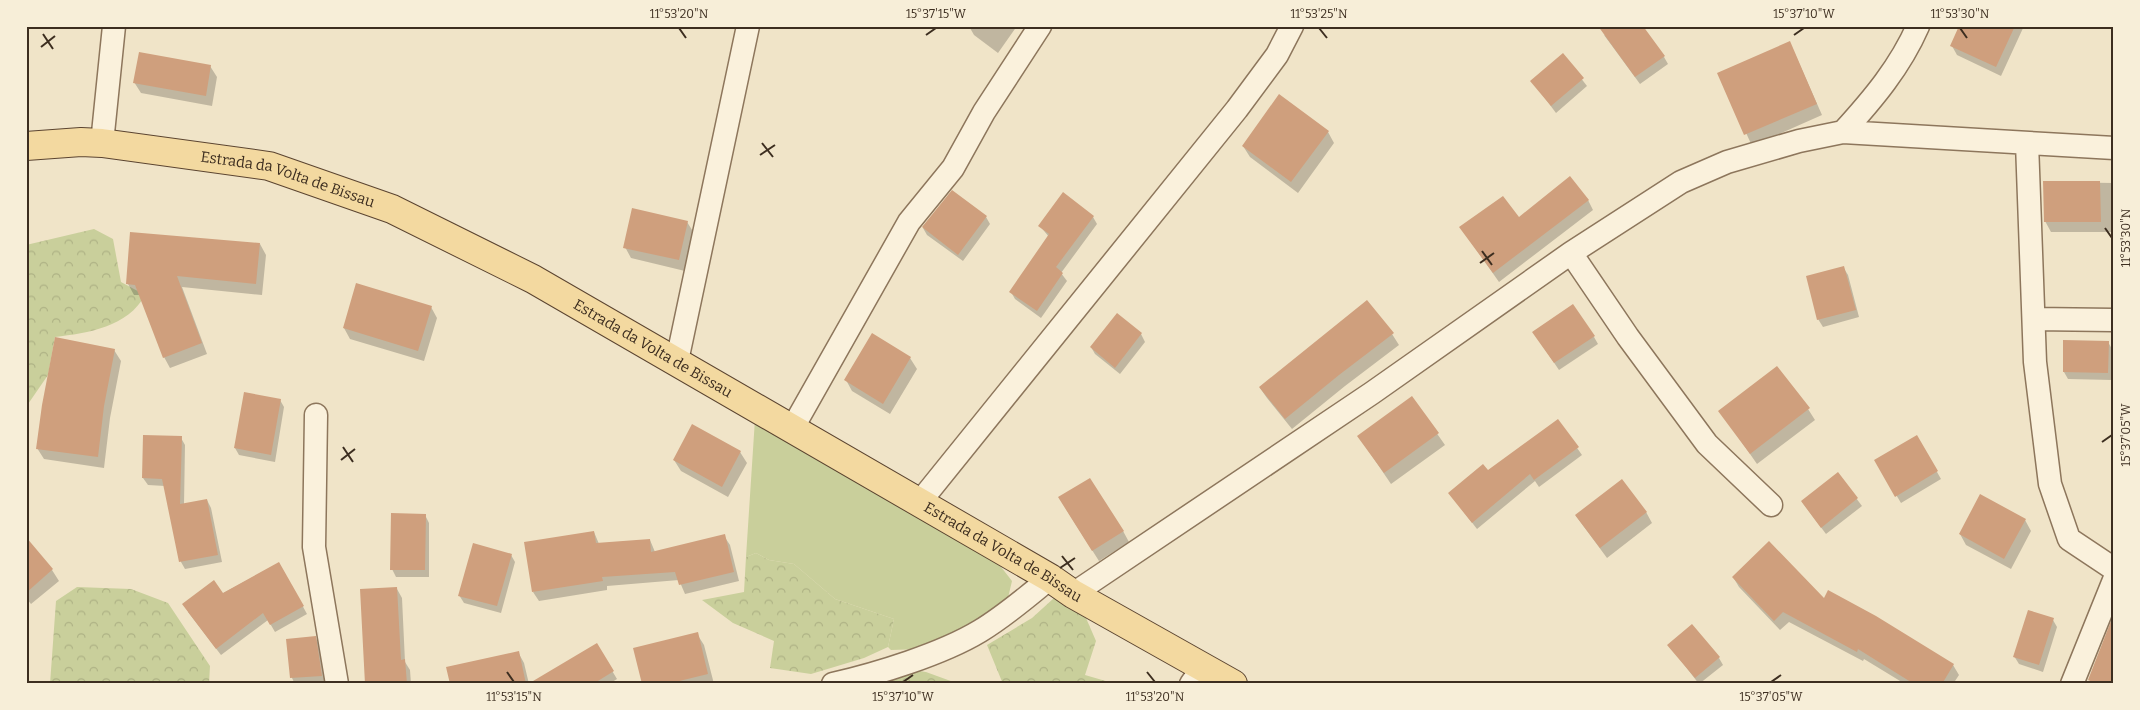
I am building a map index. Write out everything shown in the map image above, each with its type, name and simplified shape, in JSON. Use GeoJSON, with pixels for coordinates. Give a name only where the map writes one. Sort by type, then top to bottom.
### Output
{"type":"FeatureCollection","features":[{"type":"Feature","properties":{"kind":"main road","name":"Estrada da Volta de Bissau"},"geometry":{"type":"LineString","coordinates":[[26,146],[81,142],[102,143],[269,166],[392,208],[532,279],[677,361],[1050,578],[1197,676],[1233,684]]}},
{"type":"Feature","properties":{"kind":"street"},"geometry":{"type":"LineString","coordinates":[[102,143],[114,26]]}},
{"type":"Feature","properties":{"kind":"street"},"geometry":{"type":"LineString","coordinates":[[677,361],[748,26]]}},
{"type":"Feature","properties":{"kind":"street"},"geometry":{"type":"LineString","coordinates":[[792,429],[909,222],[952,168],[984,112],[1040,26]]}},
{"type":"Feature","properties":{"kind":"street"},"geometry":{"type":"LineString","coordinates":[[919,503],[1237,109],[1277,55],[1292,26]]}},
{"type":"Feature","properties":{"kind":"street"},"geometry":{"type":"LineString","coordinates":[[1843,132],[1880,91],[1893,73],[1918,26]]}},
{"type":"Feature","properties":{"kind":"street"},"geometry":{"type":"LineString","coordinates":[[1073,594],[1372,393],[1571,253],[1681,182],[1736,160],[1800,141],[1843,132],[2114,148]]}},
{"type":"Feature","properties":{"kind":"street"},"geometry":{"type":"LineString","coordinates":[[2028,143],[2035,362],[2050,484],[2069,539],[2114,569]]}},
{"type":"Feature","properties":{"kind":"street"},"geometry":{"type":"LineString","coordinates":[[1571,253],[1628,337],[1707,444],[1771,505]]}},
{"type":"Feature","properties":{"kind":"street"},"geometry":{"type":"LineString","coordinates":[[2034,319],[2114,320]]}},
{"type":"Feature","properties":{"kind":"street"},"geometry":{"type":"LineString","coordinates":[[316,415],[314,547],[337,684]]}},
{"type":"Feature","properties":{"kind":"street"},"geometry":{"type":"LineString","coordinates":[[833,684],[902,664],[978,632],[1010,612],[1050,578]]}},
{"type":"Feature","properties":{"kind":"street"},"geometry":{"type":"LineString","coordinates":[[2072,684],[2114,580]]}},
{"type":"Feature","properties":{"kind":"green space"},"geometry":{"type":"Polygon","coordinates":[[[94,229],[113,239],[121,282],[145,295],[138,306],[118,321],[93,330],[55,337],[48,375],[26,407],[26,245],[94,229]]]}},
{"type":"Feature","properties":{"kind":"green space"},"geometry":{"type":"Polygon","coordinates":[[[755,419],[998,563],[1012,581],[1007,602],[991,619],[922,649],[891,650],[888,647],[894,619],[835,599],[794,564],[769,560],[756,553],[746,557],[755,419]]]}},
{"type":"Feature","properties":{"kind":"green space"},"geometry":{"type":"Polygon","coordinates":[[[756,553],[769,560],[794,564],[835,599],[894,619],[888,647],[864,658],[811,674],[770,668],[774,641],[733,623],[702,600],[744,592],[746,557],[756,553]]]}},
{"type":"Feature","properties":{"kind":"green space"},"geometry":{"type":"Polygon","coordinates":[[[77,587],[131,589],[168,603],[210,666],[209,684],[50,684],[56,601],[77,587]]]}},
{"type":"Feature","properties":{"kind":"green space"},"geometry":{"type":"Polygon","coordinates":[[[1066,594],[1089,607],[1086,618],[1096,641],[1085,675],[1116,684],[1003,684],[987,645],[1032,618],[1054,598],[1066,594]]]}},
{"type":"Feature","properties":{"kind":"green space"},"geometry":{"type":"Polygon","coordinates":[[[906,669],[926,672],[959,684],[856,684],[906,669]]]}},
{"type":"Feature","properties":{"kind":"building"},"geometry":{"type":"Polygon","coordinates":[[[1598,26],[1643,26],[1665,56],[1635,77],[1598,26]]]}},
{"type":"Feature","properties":{"kind":"building"},"geometry":{"type":"Polygon","coordinates":[[[1959,26],[2015,26],[1996,67],[1950,46],[1959,26]]]}},
{"type":"Feature","properties":{"kind":"building"},"geometry":{"type":"Polygon","coordinates":[[[1790,41],[1817,104],[1744,135],[1717,73],[1790,41]]]}},
{"type":"Feature","properties":{"kind":"building"},"geometry":{"type":"Polygon","coordinates":[[[139,52],[211,65],[206,96],[133,83],[139,52]]]}},
{"type":"Feature","properties":{"kind":"building"},"geometry":{"type":"Polygon","coordinates":[[[1563,53],[1584,78],[1551,106],[1530,81],[1563,53]]]}},
{"type":"Feature","properties":{"kind":"building"},"geometry":{"type":"Polygon","coordinates":[[[1279,94],[1329,131],[1291,182],[1242,146],[1279,94]]]}},
{"type":"Feature","properties":{"kind":"building"},"geometry":{"type":"Polygon","coordinates":[[[1570,176],[1589,200],[1493,273],[1459,227],[1503,196],[1519,217],[1570,176]]]}},
{"type":"Feature","properties":{"kind":"building"},"geometry":{"type":"Polygon","coordinates":[[[2043,181],[2100,181],[2101,222],[2044,222],[2043,181]]]}},
{"type":"Feature","properties":{"kind":"building"},"geometry":{"type":"Polygon","coordinates":[[[952,190],[987,216],[958,255],[922,227],[952,190]]]}},
{"type":"Feature","properties":{"kind":"building"},"geometry":{"type":"Polygon","coordinates":[[[1063,192],[1094,216],[1056,267],[1063,273],[1037,311],[1009,292],[1049,234],[1038,226],[1063,192]]]}},
{"type":"Feature","properties":{"kind":"building"},"geometry":{"type":"Polygon","coordinates":[[[632,208],[688,221],[679,260],[623,248],[632,208]]]}},
{"type":"Feature","properties":{"kind":"building"},"geometry":{"type":"Polygon","coordinates":[[[130,232],[260,243],[256,284],[177,276],[202,343],[163,358],[135,285],[126,284],[130,232]]]}},
{"type":"Feature","properties":{"kind":"building"},"geometry":{"type":"Polygon","coordinates":[[[1844,266],[1856,310],[1817,320],[1806,276],[1844,266]]]}},
{"type":"Feature","properties":{"kind":"building"},"geometry":{"type":"Polygon","coordinates":[[[356,283],[432,306],[418,351],[343,328],[356,283]]]}},
{"type":"Feature","properties":{"kind":"building"},"geometry":{"type":"Polygon","coordinates":[[[1367,300],[1394,333],[1285,419],[1259,387],[1367,300]]]}},
{"type":"Feature","properties":{"kind":"building"},"geometry":{"type":"Polygon","coordinates":[[[1573,304],[1595,336],[1554,363],[1532,332],[1573,304]]]}},
{"type":"Feature","properties":{"kind":"building"},"geometry":{"type":"Polygon","coordinates":[[[1117,313],[1142,333],[1115,368],[1090,347],[1117,313]]]}},
{"type":"Feature","properties":{"kind":"building"},"geometry":{"type":"Polygon","coordinates":[[[872,333],[911,357],[883,404],[844,380],[872,333]]]}},
{"type":"Feature","properties":{"kind":"building"},"geometry":{"type":"Polygon","coordinates":[[[55,337],[115,349],[104,406],[98,457],[36,449],[55,337]]]}},
{"type":"Feature","properties":{"kind":"building"},"geometry":{"type":"Polygon","coordinates":[[[2063,340],[2109,341],[2108,373],[2063,372],[2063,340]]]}},
{"type":"Feature","properties":{"kind":"building"},"geometry":{"type":"Polygon","coordinates":[[[1777,366],[1810,408],[1750,454],[1718,411],[1777,366]]]}},
{"type":"Feature","properties":{"kind":"building"},"geometry":{"type":"Polygon","coordinates":[[[244,392],[281,399],[271,455],[234,448],[244,392]]]}},
{"type":"Feature","properties":{"kind":"building"},"geometry":{"type":"Polygon","coordinates":[[[1412,396],[1439,433],[1384,473],[1357,436],[1412,396]]]}},
{"type":"Feature","properties":{"kind":"building"},"geometry":{"type":"Polygon","coordinates":[[[1558,419],[1579,447],[1534,480],[1530,474],[1472,523],[1448,493],[1483,464],[1488,470],[1558,419]]]}},
{"type":"Feature","properties":{"kind":"building"},"geometry":{"type":"Polygon","coordinates":[[[692,424],[741,451],[722,487],[673,460],[692,424]]]}},
{"type":"Feature","properties":{"kind":"building"},"geometry":{"type":"Polygon","coordinates":[[[143,435],[182,436],[180,504],[207,499],[218,555],[179,562],[162,479],[142,478],[143,435]]]}},
{"type":"Feature","properties":{"kind":"building"},"geometry":{"type":"Polygon","coordinates":[[[1917,435],[1938,471],[1895,497],[1874,460],[1917,435]]]}},
{"type":"Feature","properties":{"kind":"building"},"geometry":{"type":"Polygon","coordinates":[[[1838,472],[1858,498],[1821,528],[1801,501],[1838,472]]]}},
{"type":"Feature","properties":{"kind":"building"},"geometry":{"type":"Polygon","coordinates":[[[1090,478],[1124,531],[1092,551],[1058,497],[1090,478]]]}},
{"type":"Feature","properties":{"kind":"building"},"geometry":{"type":"Polygon","coordinates":[[[1622,479],[1647,512],[1600,548],[1575,515],[1622,479]]]}},
{"type":"Feature","properties":{"kind":"building"},"geometry":{"type":"Polygon","coordinates":[[[1980,494],[2026,519],[2004,559],[1959,534],[1980,494]]]}},
{"type":"Feature","properties":{"kind":"building"},"geometry":{"type":"Polygon","coordinates":[[[391,513],[426,514],[425,570],[390,570],[391,513]]]}},
{"type":"Feature","properties":{"kind":"building"},"geometry":{"type":"Polygon","coordinates":[[[594,531],[596,543],[650,539],[651,552],[725,534],[734,572],[679,585],[675,572],[602,577],[603,581],[532,592],[524,542],[594,531]]]}},
{"type":"Feature","properties":{"kind":"building"},"geometry":{"type":"Polygon","coordinates":[[[26,537],[53,569],[26,593],[26,537]]]}},
{"type":"Feature","properties":{"kind":"building"},"geometry":{"type":"Polygon","coordinates":[[[1769,541],[1824,598],[1828,590],[1876,616],[1954,664],[1942,684],[1914,684],[1858,649],[1857,652],[1783,612],[1774,621],[1732,577],[1769,541]]]}},
{"type":"Feature","properties":{"kind":"building"},"geometry":{"type":"Polygon","coordinates":[[[473,543],[512,554],[497,606],[458,596],[473,543]]]}},
{"type":"Feature","properties":{"kind":"building"},"geometry":{"type":"Polygon","coordinates":[[[279,562],[304,606],[270,625],[263,613],[216,649],[182,604],[214,580],[223,593],[279,562]]]}},
{"type":"Feature","properties":{"kind":"building"},"geometry":{"type":"Polygon","coordinates":[[[397,587],[401,660],[405,659],[407,684],[365,684],[360,589],[397,587]]]}},
{"type":"Feature","properties":{"kind":"building"},"geometry":{"type":"Polygon","coordinates":[[[2028,610],[2054,618],[2039,665],[2013,657],[2028,610]]]}},
{"type":"Feature","properties":{"kind":"building"},"geometry":{"type":"Polygon","coordinates":[[[2113,616],[2114,684],[2097,684],[2088,680],[2113,616]]]}},
{"type":"Feature","properties":{"kind":"building"},"geometry":{"type":"Polygon","coordinates":[[[1692,624],[1720,657],[1695,678],[1667,645],[1692,624]]]}},
{"type":"Feature","properties":{"kind":"building"},"geometry":{"type":"Polygon","coordinates":[[[698,632],[708,674],[667,684],[642,684],[633,648],[698,632]]]}},
{"type":"Feature","properties":{"kind":"building"},"geometry":{"type":"Polygon","coordinates":[[[316,636],[322,676],[290,678],[286,639],[316,636]]]}},
{"type":"Feature","properties":{"kind":"building"},"geometry":{"type":"Polygon","coordinates":[[[597,643],[614,671],[593,684],[528,684],[597,643]]]}},
{"type":"Feature","properties":{"kind":"building"},"geometry":{"type":"Polygon","coordinates":[[[519,651],[526,684],[450,684],[446,667],[519,651]]]}}]}
